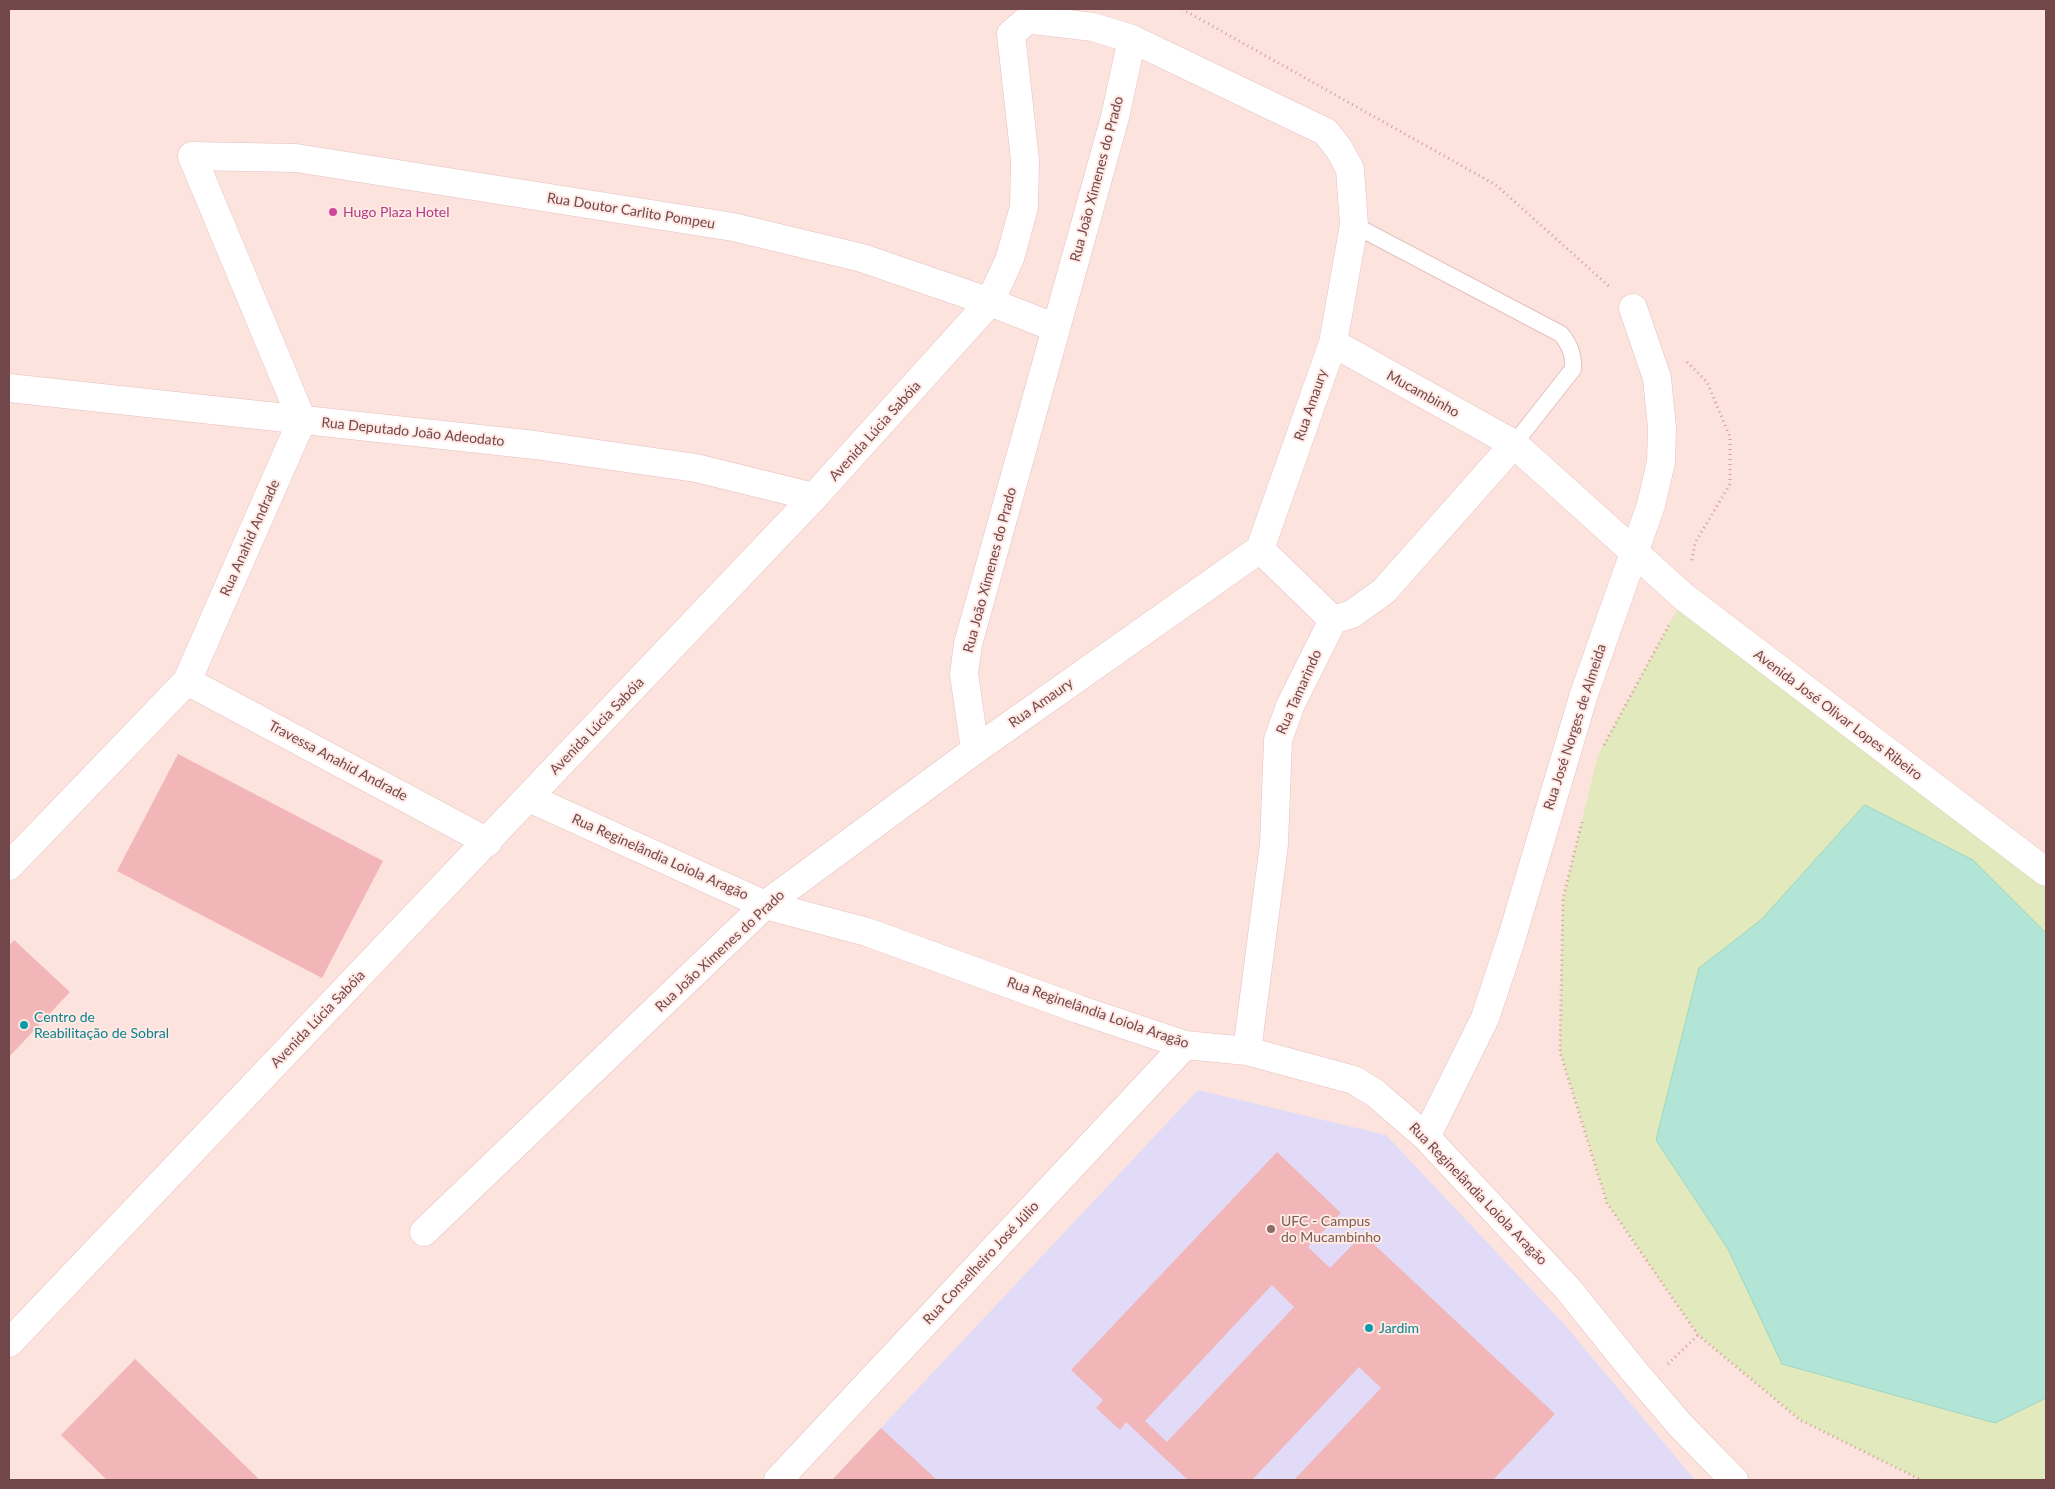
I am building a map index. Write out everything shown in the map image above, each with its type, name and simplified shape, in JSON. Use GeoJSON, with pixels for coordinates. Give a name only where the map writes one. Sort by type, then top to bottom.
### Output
{"type":"FeatureCollection","features":[{"type":"Feature","properties":{"kind":"street","name":"Avenida Lúcia Sabóia"},"geometry":{"type":"LineString","coordinates":[[9,1343],[488,842],[814,497],[990,302],[1010,258],[1024,207],[1025,160],[1011,34],[1026,21],[1034,20],[1093,27],[1132,39]]}},
{"type":"Feature","properties":{"kind":"street","name":"Rua Amaury"},"geometry":{"type":"LineString","coordinates":[[975,750],[1260,548],[1333,343],[1354,225],[1350,169],[1339,149],[1326,132],[1132,39]]}},
{"type":"Feature","properties":{"kind":"street","name":"Rua João Ximenes do Prado"},"geometry":{"type":"LineString","coordinates":[[424,1232],[766,905],[975,750],[964,674],[968,644],[1114,117],[1132,39]]}},
{"type":"Feature","properties":{"kind":"street","name":"Rua Doutor Carlito Pompeu"},"geometry":{"type":"LineString","coordinates":[[302,420],[192,156],[296,158],[733,227],[862,258],[990,302],[1056,328]]}},
{"type":"Feature","properties":{"kind":"street","name":"Rua José Norges de Almeida"},"geometry":{"type":"LineString","coordinates":[[1426,1137],[1485,1018],[1512,940],[1584,694],[1651,505],[1660,462],[1662,428],[1656,378],[1633,308]]}},
{"type":"Feature","properties":{"kind":"street","name":"Mucambinho"},"geometry":{"type":"LineString","coordinates":[[1333,343],[1514,444],[1633,553]]}},
{"type":"Feature","properties":{"kind":"street","name":"Rua Deputado João Adeodato"},"geometry":{"type":"LineString","coordinates":[[9,388],[535,445],[696,468],[814,497]]}},
{"type":"Feature","properties":{"kind":"street","name":"Rua Anahid Andrade"},"geometry":{"type":"LineString","coordinates":[[9,866],[187,682],[302,420]]}},
{"type":"Feature","properties":{"kind":"street"},"geometry":{"type":"LineString","coordinates":[[1260,548],[1333,620],[1352,614],[1384,591],[1514,444]]}},
{"type":"Feature","properties":{"kind":"street","name":"Avenida José Olivar Lopes Ribeiro"},"geometry":{"type":"LineString","coordinates":[[1633,553],[1684,597],[2046,872]]}},
{"type":"Feature","properties":{"kind":"street","name":"Rua Tamarindo"},"geometry":{"type":"LineString","coordinates":[[1247,1051],[1274,844],[1278,740],[1290,706],[1333,620]]}},
{"type":"Feature","properties":{"kind":"street","name":"Travessa Anahid Andrade"},"geometry":{"type":"LineString","coordinates":[[187,682],[488,842]]}},
{"type":"Feature","properties":{"kind":"street","name":"Rua Reginelândia Loiola Aragão"},"geometry":{"type":"LineString","coordinates":[[529,798],[766,905],[867,932],[1078,1009],[1185,1045],[1247,1051],[1354,1080],[1374,1093],[1426,1137],[1568,1289],[1681,1426],[1734,1480]]}},
{"type":"Feature","properties":{"kind":"street","name":"Rua Conselheiro José Júlio"},"geometry":{"type":"LineString","coordinates":[[778,1480],[1185,1045]]}},
{"type":"Feature","properties":{"kind":"lane"},"geometry":{"type":"LineString","coordinates":[[1354,225],[1561,334],[1568,342],[1574,357],[1573,369],[1514,444]]}},
{"type":"Feature","properties":{"kind":"path"},"geometry":{"type":"LineString","coordinates":[[1182,9],[1496,185],[1633,308]]}},
{"type":"Feature","properties":{"kind":"path"},"geometry":{"type":"LineString","coordinates":[[1603,747],[1684,597],[1696,543],[1730,484],[1730,437],[1707,382],[1680,355]]}},
{"type":"Feature","properties":{"kind":"path"},"geometry":{"type":"LineString","coordinates":[[1584,812],[1563,898],[1560,1052],[1607,1203],[1698,1335],[1800,1420],[1921,1480]]}},
{"type":"Feature","properties":{"kind":"path"},"geometry":{"type":"LineString","coordinates":[[1646,1385],[1698,1335]]}},
{"type":"Feature","properties":{"kind":"shaded area","name":"UFC - Campus do Mucambinho"},"geometry":{"type":"Polygon","coordinates":[[[1198,1090],[1386,1135],[1563,1323],[1695,1480],[832,1480],[1198,1090]]]}},
{"type":"Feature","properties":{"kind":"green space"},"geometry":{"type":"Polygon","coordinates":[[[1684,597],[2046,872],[2046,1480],[1921,1480],[1800,1420],[1698,1335],[1607,1203],[1560,1052],[1563,898],[1598,755],[1684,597]]]}},
{"type":"Feature","properties":{"kind":"water"},"geometry":{"type":"Polygon","coordinates":[[[1865,805],[1973,860],[2046,933],[2046,1398],[1995,1423],[1782,1364],[1728,1249],[1656,1140],[1699,968],[1761,920],[1865,805]]]}},
{"type":"Feature","properties":{"kind":"building"},"geometry":{"type":"Polygon","coordinates":[[[178,754],[383,861],[322,978],[117,871],[178,754]]]}},
{"type":"Feature","properties":{"kind":"building","name":"Centro de Reabilitação de Sobral"},"geometry":{"type":"Polygon","coordinates":[[[14,940],[70,992],[9,1057],[9,946],[14,940]]]}},
{"type":"Feature","properties":{"kind":"building","name":"Jardim"},"geometry":{"type":"Polygon","coordinates":[[[1277,1152],[1341,1213],[1308,1247],[1330,1268],[1363,1234],[1555,1414],[1493,1480],[1294,1480],[1381,1388],[1359,1367],[1252,1480],[1188,1480],[1126,1422],[1120,1430],[1096,1408],[1103,1400],[1071,1370],[1277,1152]],[[1272,1285],[1145,1421],[1167,1442],[1294,1307],[1272,1285]]]}},
{"type":"Feature","properties":{"kind":"building"},"geometry":{"type":"Polygon","coordinates":[[[135,1359],[260,1480],[107,1480],[61,1435],[135,1359]]]}},
{"type":"Feature","properties":{"kind":"building"},"geometry":{"type":"Polygon","coordinates":[[[881,1428],[937,1480],[832,1480],[881,1428]]]}},
{"type":"Feature","properties":{"kind":"place","name":"Hugo Plaza Hotel"},"geometry":{"type":"Point","coordinates":[333,212]}},
{"type":"Feature","properties":{"kind":"place","name":"Centro de Reabilitação de Sobral"},"geometry":{"type":"Point","coordinates":[24,1025]}},
{"type":"Feature","properties":{"kind":"place","name":"UFC - Campus do Mucambinho"},"geometry":{"type":"Point","coordinates":[1271,1229]}},
{"type":"Feature","properties":{"kind":"place","name":"Jardim"},"geometry":{"type":"Point","coordinates":[1369,1328]}}]}
